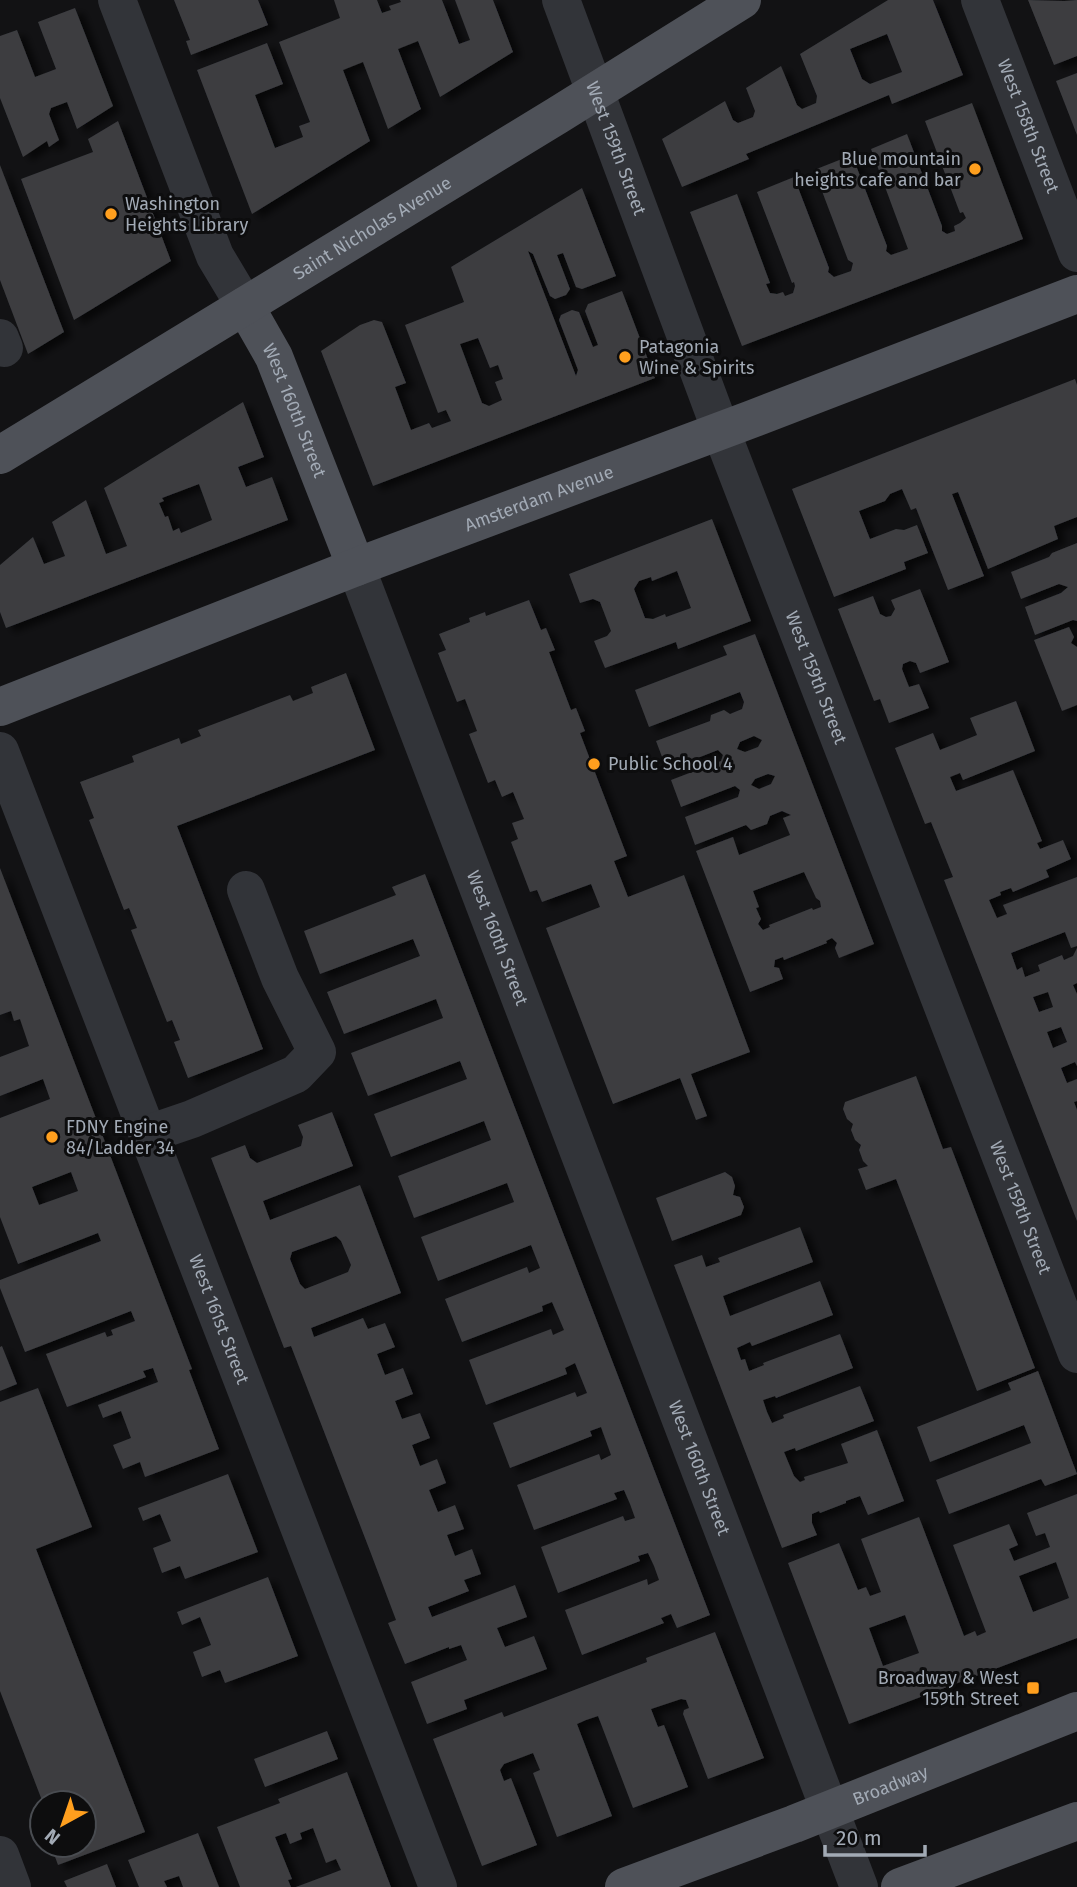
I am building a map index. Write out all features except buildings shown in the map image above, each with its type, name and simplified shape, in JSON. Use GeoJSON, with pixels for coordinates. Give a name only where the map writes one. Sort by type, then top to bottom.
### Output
{"type":"FeatureCollection","features":[{"type":"Feature","properties":{"kind":"main road","name":"Saint Nicholas Avenue"},"geometry":{"type":"LineString","coordinates":[[0,455],[596,92],[741,0]]}},
{"type":"Feature","properties":{"kind":"main road","name":"Amsterdam Avenue"},"geometry":{"type":"LineString","coordinates":[[0,707],[356,567],[1077,294]]}},
{"type":"Feature","properties":{"kind":"main road","name":"West 160th Street"},"geometry":{"type":"LineString","coordinates":[[245,306],[274,357],[356,567]]}},
{"type":"Feature","properties":{"kind":"main road","name":"Broadway"},"geometry":{"type":"LineString","coordinates":[[624,1887],[794,1824],[1077,1711]]}},
{"type":"Feature","properties":{"kind":"main road"},"geometry":{"type":"LineString","coordinates":[[900,1887],[1077,1821]]}},
{"type":"Feature","properties":{"kind":"street","name":"West 160th Street"},"geometry":{"type":"LineString","coordinates":[[117,0],[215,256],[245,306]]}},
{"type":"Feature","properties":{"kind":"street","name":"West 159th Street"},"geometry":{"type":"LineString","coordinates":[[561,0],[721,430],[1077,1354]]}},
{"type":"Feature","properties":{"kind":"street","name":"West 158th Street"},"geometry":{"type":"LineString","coordinates":[[980,0],[1077,253]]}},
{"type":"Feature","properties":{"kind":"street","name":"West 160th Street"},"geometry":{"type":"LineString","coordinates":[[356,567],[859,1887]]}},
{"type":"Feature","properties":{"kind":"street","name":"West 161st Street"},"geometry":{"type":"LineString","coordinates":[[0,751],[438,1887]]}},
{"type":"Feature","properties":{"kind":"street"},"geometry":{"type":"LineString","coordinates":[[148,1134],[192,1119],[296,1074],[317,1052],[280,978],[246,890]]}},
{"type":"Feature","properties":{"kind":"street"},"geometry":{"type":"LineString","coordinates":[[0,1855],[12,1887]]}},
{"type":"Feature","properties":{"kind":"place","name":"Blue mountain heights cafe and bar"},"geometry":{"type":"Point","coordinates":[975,169]}},
{"type":"Feature","properties":{"kind":"place","name":"Washington Heights Library"},"geometry":{"type":"Point","coordinates":[111,214]}},
{"type":"Feature","properties":{"kind":"place","name":"Patagonia Wine & Spirits"},"geometry":{"type":"Point","coordinates":[625,357]}},
{"type":"Feature","properties":{"kind":"place","name":"Public School 4"},"geometry":{"type":"Point","coordinates":[594,764]}},
{"type":"Feature","properties":{"kind":"place","name":"FDNY Engine 84/Ladder 34"},"geometry":{"type":"Point","coordinates":[52,1137]}},
{"type":"Feature","properties":{"kind":"place","name":"Broadway & West 159th Street"},"geometry":{"type":"Point","coordinates":[1033,1688]}}]}
